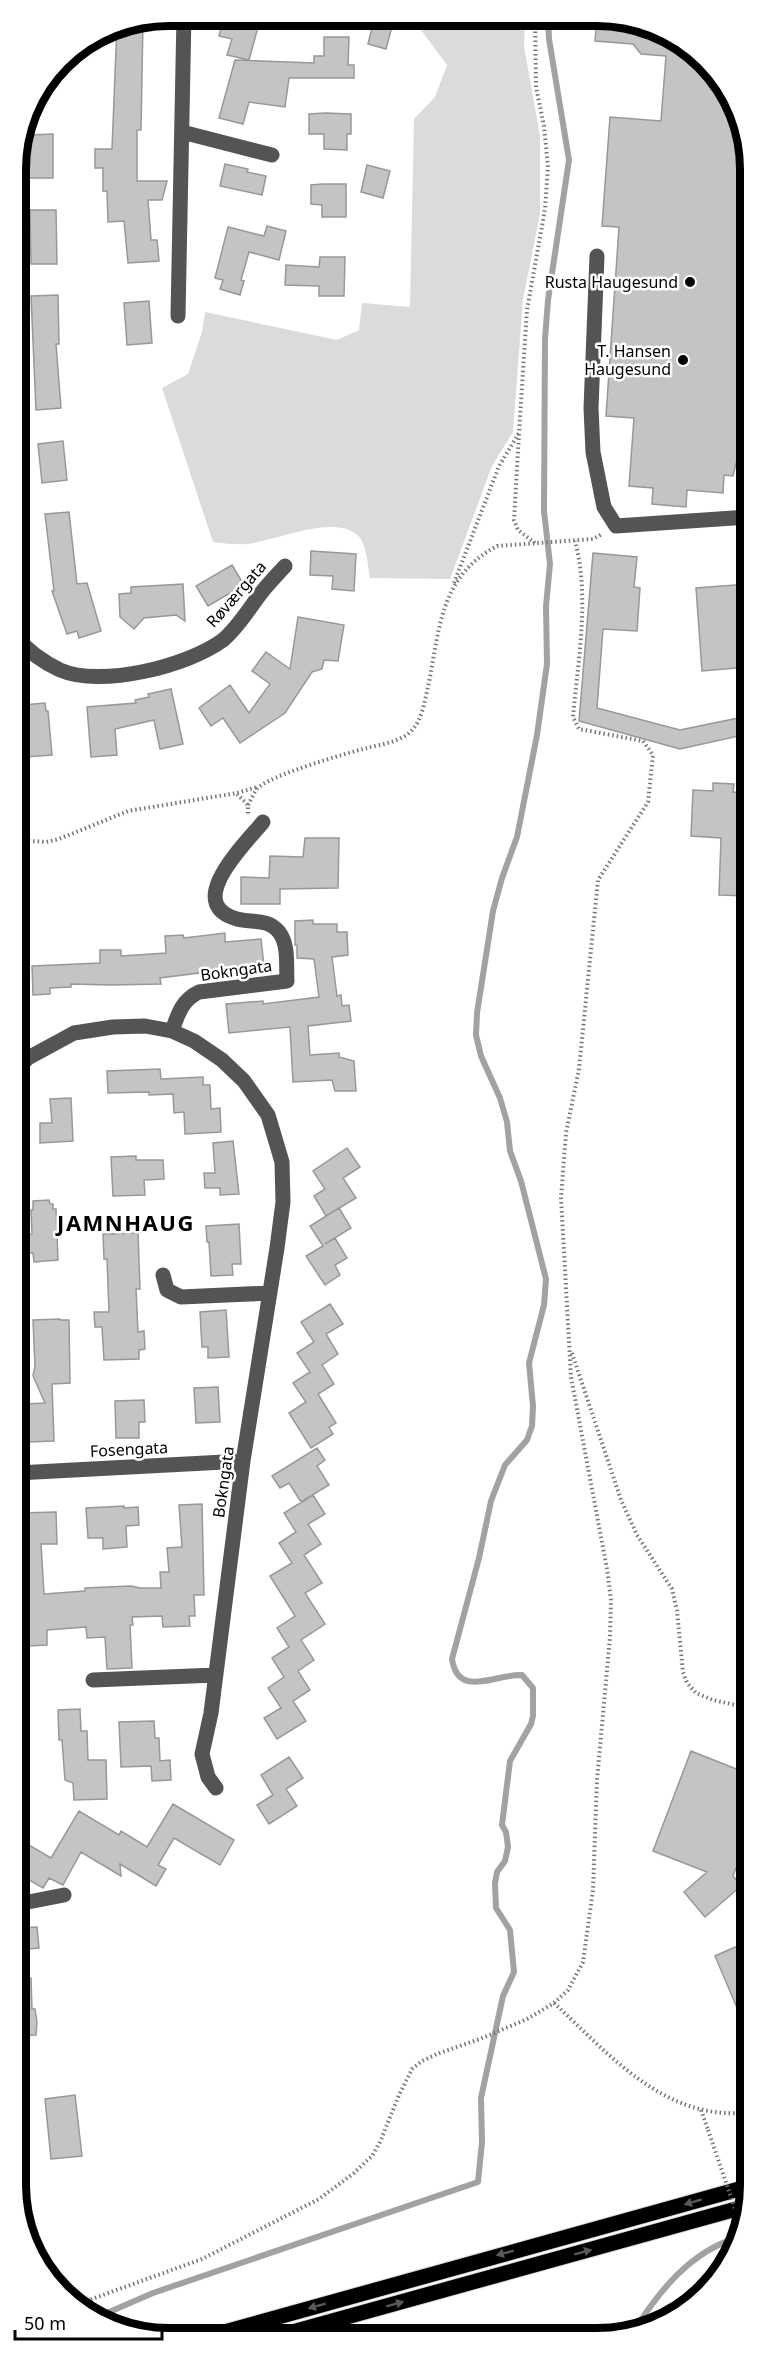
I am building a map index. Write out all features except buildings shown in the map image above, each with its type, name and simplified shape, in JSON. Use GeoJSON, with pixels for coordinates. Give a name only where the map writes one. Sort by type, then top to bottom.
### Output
{"type":"FeatureCollection","features":[{"type":"Feature","properties":{"kind":"main road"},"geometry":{"type":"LineString","coordinates":[[239,2328],[739,2189]]}},
{"type":"Feature","properties":{"kind":"main road"},"geometry":{"type":"LineString","coordinates":[[307,2328],[738,2209]]}},
{"type":"Feature","properties":{"kind":"street"},"geometry":{"type":"LineString","coordinates":[[178,316],[184,26]]}},
{"type":"Feature","properties":{"kind":"street"},"geometry":{"type":"LineString","coordinates":[[182,132],[273,155]]}},
{"type":"Feature","properties":{"kind":"street"},"geometry":{"type":"LineString","coordinates":[[597,256],[591,408],[593,452],[604,507],[616,526],[740,518]]}},
{"type":"Feature","properties":{"kind":"street","name":"Røværgata"},"geometry":{"type":"LineString","coordinates":[[26,647],[37,657],[61,671],[90,677],[133,674],[175,663],[222,640],[237,626],[260,594],[285,566]]}},
{"type":"Feature","properties":{"kind":"street","name":"Bokngata"},"geometry":{"type":"LineString","coordinates":[[172,1031],[178,1012],[190,996],[199,992],[286,981],[286,948],[277,930],[259,920],[238,919],[228,915],[216,903],[214,895],[219,878],[263,822]]}},
{"type":"Feature","properties":{"kind":"street","name":"Bokngata"},"geometry":{"type":"LineString","coordinates":[[26,1060],[74,1033],[113,1027],[145,1026],[172,1031],[194,1041],[222,1060],[244,1081],[268,1115],[282,1162],[283,1202],[243,1461],[211,1713],[201,1754],[208,1777],[216,1788]]}},
{"type":"Feature","properties":{"kind":"street"},"geometry":{"type":"LineString","coordinates":[[163,1275],[167,1290],[181,1297],[270,1293]]}},
{"type":"Feature","properties":{"kind":"street","name":"Fosengata"},"geometry":{"type":"LineString","coordinates":[[26,1473],[243,1461]]}},
{"type":"Feature","properties":{"kind":"street"},"geometry":{"type":"LineString","coordinates":[[93,1680],[216,1675]]}},
{"type":"Feature","properties":{"kind":"street"},"geometry":{"type":"LineString","coordinates":[[26,1902],[64,1895]]}},
{"type":"Feature","properties":{"kind":"path"},"geometry":{"type":"LineString","coordinates":[[535,26],[536,87],[544,126],[548,167],[545,209],[527,310],[514,520],[518,530],[526,538],[536,543]]}},
{"type":"Feature","properties":{"kind":"path"},"geometry":{"type":"LineString","coordinates":[[26,840],[46,842],[128,811],[258,788],[322,761],[389,742],[411,732],[417,724],[426,698],[439,629],[454,583],[499,466],[519,434]]}},
{"type":"Feature","properties":{"kind":"path"},"geometry":{"type":"LineString","coordinates":[[454,583],[473,563],[497,546],[593,540],[616,526]]}},
{"type":"Feature","properties":{"kind":"path"},"geometry":{"type":"LineString","coordinates":[[85,2301],[202,2259],[319,2199],[354,2173],[372,2156],[405,2080],[417,2065],[437,2054],[527,2019],[554,2003],[568,1990],[583,1962],[593,1890],[597,1780],[610,1637],[611,1600],[571,1377],[561,1198],[566,1133],[579,1069],[598,880],[648,802],[653,755],[643,741],[579,729],[575,723],[573,717],[580,638],[581,566],[574,541]]}},
{"type":"Feature","properties":{"kind":"path"},"geometry":{"type":"LineString","coordinates":[[248,805],[258,788]]}},
{"type":"Feature","properties":{"kind":"path"},"geometry":{"type":"LineString","coordinates":[[571,1349],[621,1500],[637,1535],[672,1589],[677,1611],[683,1672],[687,1683],[696,1693],[713,1700],[739,1706]]}},
{"type":"Feature","properties":{"kind":"path"},"geometry":{"type":"LineString","coordinates":[[554,2003],[645,2085],[674,2102],[701,2110],[739,2113]]}},
{"type":"Feature","properties":{"kind":"path"},"geometry":{"type":"LineString","coordinates":[[701,2110],[737,2214]]}},
{"type":"Feature","properties":{"kind":"shaded area"},"geometry":{"type":"Polygon","coordinates":[[[418,26],[525,26],[524,46],[540,136],[540,214],[523,299],[513,432],[492,466],[450,579],[370,578],[362,541],[353,532],[340,528],[325,527],[246,544],[213,542],[162,388],[188,374],[202,332],[205,312],[337,340],[359,330],[362,303],[410,307],[414,119],[435,97],[447,65],[418,26]]]}},
{"type":"Feature","properties":{"kind":"waterway"},"geometry":{"type":"LineString","coordinates":[[105,2314],[153,2293],[478,2182],[482,2142],[481,2098],[503,1996],[514,1972],[510,1930],[496,1908],[495,1883],[497,1872],[505,1861],[508,1847],[506,1832],[502,1825],[510,1761],[531,1724],[533,1688],[522,1675],[479,1682],[470,1681],[462,1678],[456,1671],[452,1659],[479,1558],[491,1501],[505,1465],[527,1440],[532,1426],[533,1406],[529,1363],[544,1305],[546,1279],[521,1181],[510,1151],[507,1122],[500,1098],[481,1056],[476,1035],[477,1013],[493,911],[517,837],[537,735],[547,664],[546,606],[550,564],[544,511],[545,339],[548,300],[569,160],[548,26]]}},
{"type":"Feature","properties":{"kind":"waterway"},"geometry":{"type":"LineString","coordinates":[[640,2322],[665,2288],[691,2262],[729,2241]]}},
{"type":"Feature","properties":{"kind":"place","name":"Rusta Haugesund"},"geometry":{"type":"Point","coordinates":[690,282]}},
{"type":"Feature","properties":{"kind":"place","name":"T. Hansen Haugesund"},"geometry":{"type":"Point","coordinates":[683,360]}},
{"type":"Feature","properties":{"kind":"district","name":"JAMNHAUG"},"geometry":{"type":"Point","coordinates":[126,1222]}}]}
